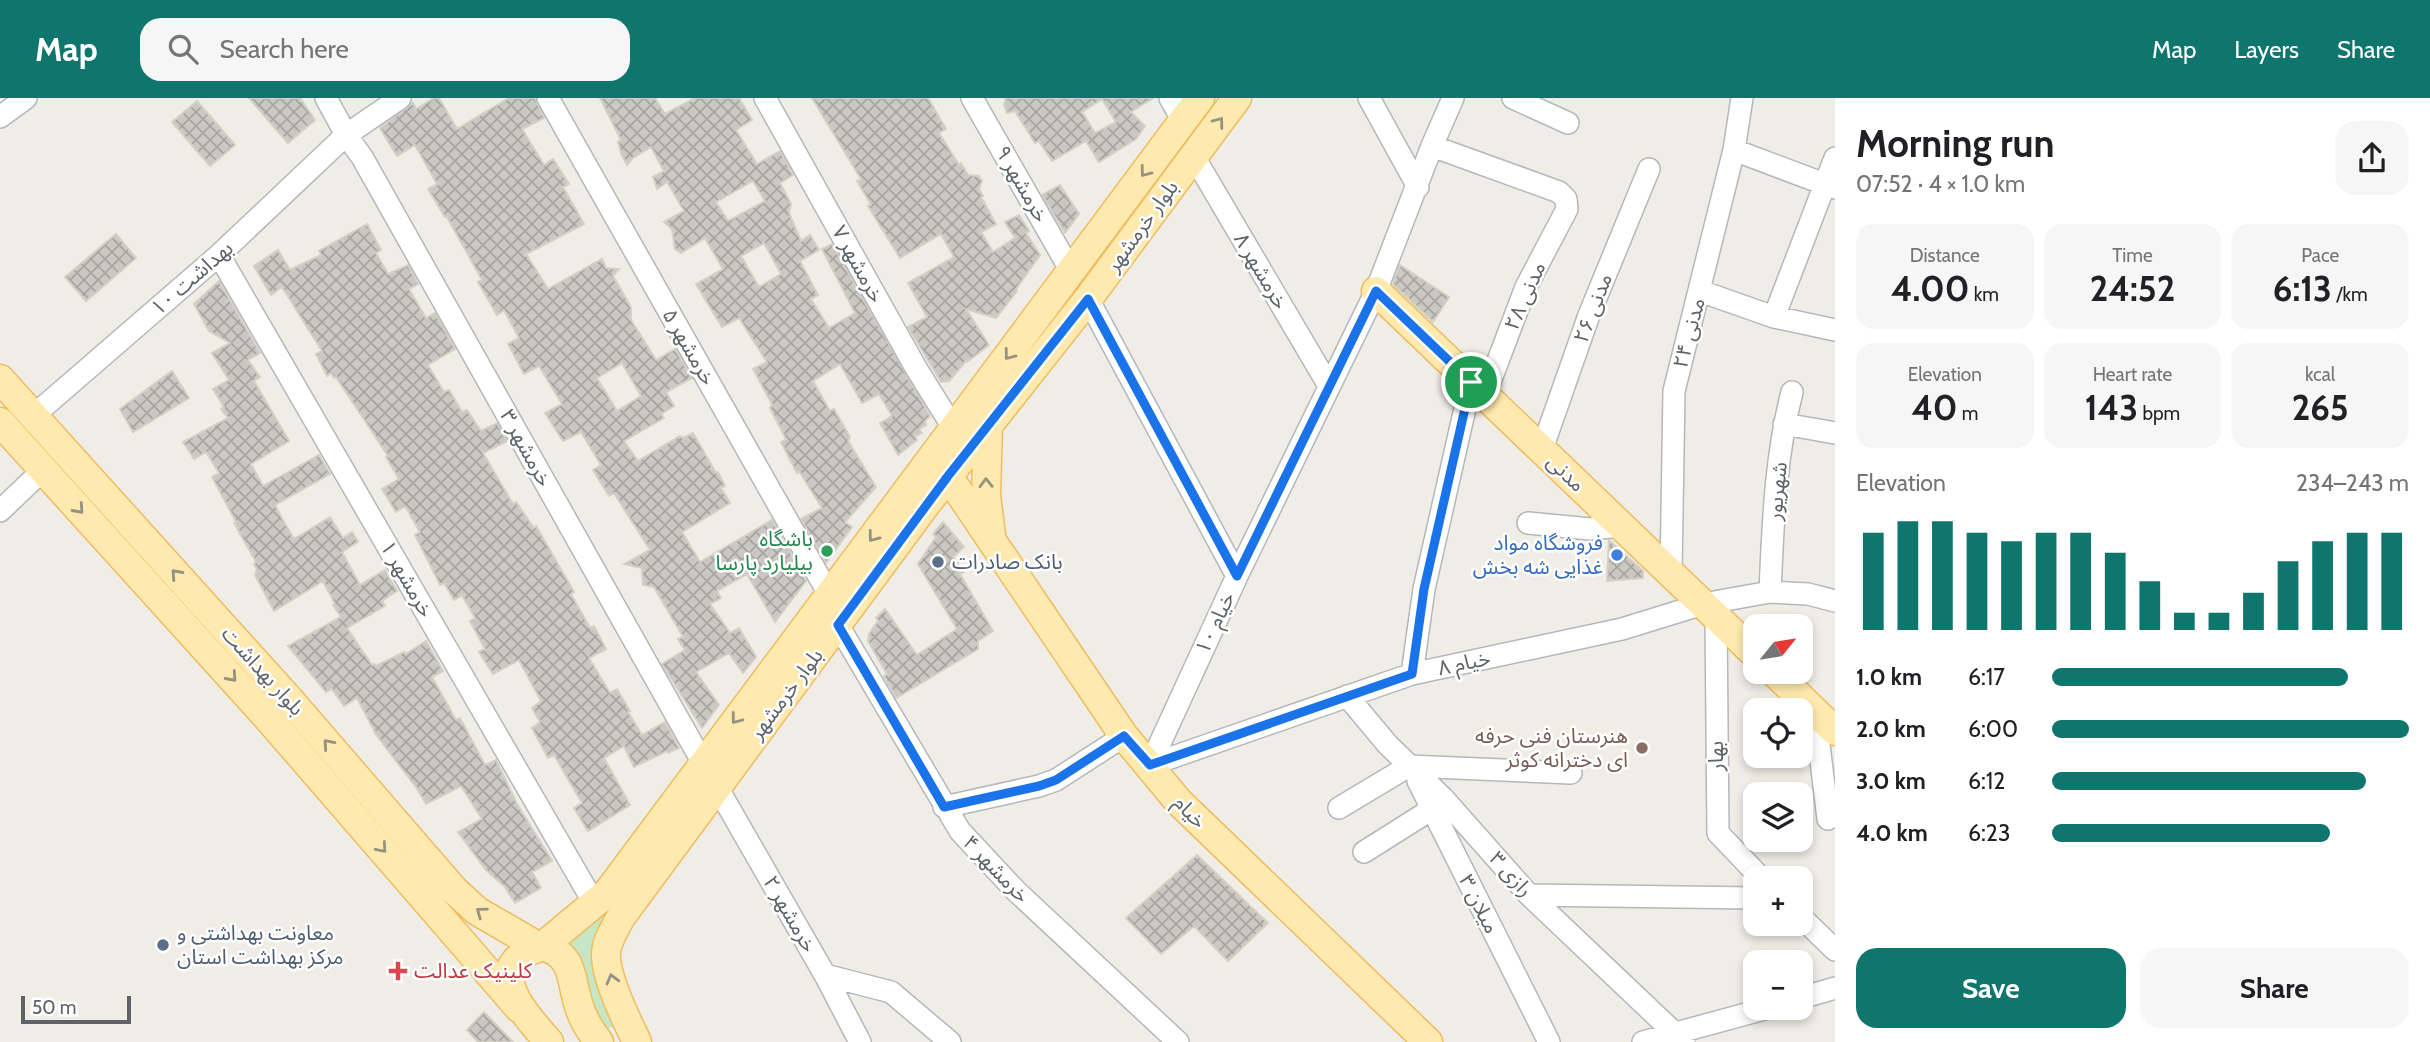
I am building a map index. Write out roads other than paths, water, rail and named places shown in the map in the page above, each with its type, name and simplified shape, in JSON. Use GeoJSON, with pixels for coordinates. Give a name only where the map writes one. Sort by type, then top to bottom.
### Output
{"type":"FeatureCollection","features":[{"type":"Feature","properties":{"kind":"main road","name":"بلوار خرمشهر"},"geometry":{"type":"LineString","coordinates":[[637,1042],[611,979],[606,953],[611,934],[621,917],[710,775],[830,596],[1071,271],[1177,109],[1200,98]]}},
{"type":"Feature","properties":{"kind":"main road","name":"بلوار خرمشهر"},"geometry":{"type":"LineString","coordinates":[[519,1008],[510,989],[510,975],[519,958],[541,946],[608,892],[838,625],[948,476],[1088,299],[1237,98]]}},
{"type":"Feature","properties":{"kind":"main road","name":"مدنی"},"geometry":{"type":"LineString","coordinates":[[1376,291],[1743,643]]}},
{"type":"Feature","properties":{"kind":"main road","name":"بلوار بهداشت"},"geometry":{"type":"LineString","coordinates":[[0,379],[288,698],[454,890],[477,911],[557,952],[567,962],[582,1012],[599,1042]]}},
{"type":"Feature","properties":{"kind":"main road"},"geometry":{"type":"LineString","coordinates":[[6,429],[33,416]]}},
{"type":"Feature","properties":{"kind":"main road"},"geometry":{"type":"LineString","coordinates":[[988,426],[986,496],[992,541]]}},
{"type":"Feature","properties":{"kind":"main road","name":"بلوار بهداشت"},"geometry":{"type":"LineString","coordinates":[[6,429],[267,716],[550,1042]]}},
{"type":"Feature","properties":{"kind":"main road","name":"خیام"},"geometry":{"type":"LineString","coordinates":[[948,476],[1124,736],[1178,802],[1418,1039]]}},
{"type":"Feature","properties":{"kind":"main road"},"geometry":{"type":"LineString","coordinates":[[1786,684],[1825,721]]}},
{"type":"Feature","properties":{"kind":"street"},"geometry":{"type":"LineString","coordinates":[[0,117],[26,98]]}},
{"type":"Feature","properties":{"kind":"street","name":"خرمشهر ۳"},"geometry":{"type":"LineString","coordinates":[[326,98],[346,135],[362,157],[710,775]]}},
{"type":"Feature","properties":{"kind":"street","name":"بهداشت ۱۰"},"geometry":{"type":"LineString","coordinates":[[33,416],[219,255],[346,135],[400,98]]}},
{"type":"Feature","properties":{"kind":"street","name":"خرمشهر ۵"},"geometry":{"type":"LineString","coordinates":[[548,98],[830,596]]}},
{"type":"Feature","properties":{"kind":"street","name":"خرمشهر ۷"},"geometry":{"type":"LineString","coordinates":[[765,98],[916,368],[954,429]]}},
{"type":"Feature","properties":{"kind":"street","name":"خرمشهر ۹"},"geometry":{"type":"LineString","coordinates":[[972,98],[1071,271]]}},
{"type":"Feature","properties":{"kind":"street"},"geometry":{"type":"LineString","coordinates":[[1368,98],[1418,187]]}},
{"type":"Feature","properties":{"kind":"street","name":"خیام ۱۰"},"geometry":{"type":"LineString","coordinates":[[1150,765],[1237,576],[1376,291],[1453,98]]}},
{"type":"Feature","properties":{"kind":"street"},"geometry":{"type":"LineString","coordinates":[[1513,98],[1568,123]]}},
{"type":"Feature","properties":{"kind":"street","name":"مدنی ۲۴"},"geometry":{"type":"LineString","coordinates":[[1671,573],[1674,391],[1734,150],[1742,98]]}},
{"type":"Feature","properties":{"kind":"street","name":"مدنی ۲۸"},"geometry":{"type":"LineString","coordinates":[[1412,674],[1424,589],[1478,388],[1567,209],[1566,199],[1559,192],[1432,146]]}},
{"type":"Feature","properties":{"kind":"street"},"geometry":{"type":"LineString","coordinates":[[1734,150],[1830,187]]}},
{"type":"Feature","properties":{"kind":"street","name":"خرمشهر ۸"},"geometry":{"type":"LineString","coordinates":[[1193,155],[1329,386]]}},
{"type":"Feature","properties":{"kind":"street"},"geometry":{"type":"LineString","coordinates":[[1774,317],[1830,187],[1835,158]]}},
{"type":"Feature","properties":{"kind":"street","name":"مدنی ۲۶"},"geometry":{"type":"LineString","coordinates":[[1542,449],[1589,315],[1648,169]]}},
{"type":"Feature","properties":{"kind":"street","name":"خرمشهر ۱"},"geometry":{"type":"LineString","coordinates":[[219,255],[594,903]]}},
{"type":"Feature","properties":{"kind":"street"},"geometry":{"type":"LineString","coordinates":[[1700,291],[1774,317],[1835,330]]}},
{"type":"Feature","properties":{"kind":"street"},"geometry":{"type":"LineString","coordinates":[[1088,299],[1237,576]]}},
{"type":"Feature","properties":{"kind":"street","name":"شهریور"},"geometry":{"type":"LineString","coordinates":[[1770,592],[1774,506],[1784,424],[1792,392]]}},
{"type":"Feature","properties":{"kind":"street"},"geometry":{"type":"LineString","coordinates":[[1784,424],[1835,433]]}},
{"type":"Feature","properties":{"kind":"street"},"geometry":{"type":"LineString","coordinates":[[0,511],[44,470]]}},
{"type":"Feature","properties":{"kind":"street"},"geometry":{"type":"LineString","coordinates":[[1528,523],[1590,529],[1621,526]]}},
{"type":"Feature","properties":{"kind":"street","name":"خیام ۸"},"geometry":{"type":"LineString","coordinates":[[1150,765],[1412,674],[1709,610],[1770,592],[1808,594],[1835,601]]}},
{"type":"Feature","properties":{"kind":"street","name":"بهار"},"geometry":{"type":"LineString","coordinates":[[1709,610],[1718,834],[1749,866]]}},
{"type":"Feature","properties":{"kind":"street","name":"خرمشهر ۴"},"geometry":{"type":"LineString","coordinates":[[838,625],[960,831],[990,866],[1178,1042]]}},
{"type":"Feature","properties":{"kind":"street"},"geometry":{"type":"LineString","coordinates":[[1347,696],[1409,766]]}},
{"type":"Feature","properties":{"kind":"street"},"geometry":{"type":"LineString","coordinates":[[1825,721],[1828,819]]}},
{"type":"Feature","properties":{"kind":"street"},"geometry":{"type":"LineString","coordinates":[[944,807],[1056,780],[1124,736]]}},
{"type":"Feature","properties":{"kind":"street"},"geometry":{"type":"LineString","coordinates":[[1339,808],[1409,766],[1571,773]]}},
{"type":"Feature","properties":{"kind":"street","name":"میلان ۳"},"geometry":{"type":"LineString","coordinates":[[1409,766],[1438,804],[1549,1042]]}},
{"type":"Feature","properties":{"kind":"street","name":"خرمشهر ۲"},"geometry":{"type":"LineString","coordinates":[[710,775],[825,975],[860,1042]]}},
{"type":"Feature","properties":{"kind":"street"},"geometry":{"type":"LineString","coordinates":[[1364,852],[1438,804]]}},
{"type":"Feature","properties":{"kind":"street","name":"رازی ۳"},"geometry":{"type":"LineString","coordinates":[[1438,804],[1529,895],[1681,1038]]}},
{"type":"Feature","properties":{"kind":"street"},"geometry":{"type":"LineString","coordinates":[[1529,895],[1743,898]]}},
{"type":"Feature","properties":{"kind":"street"},"geometry":{"type":"LineString","coordinates":[[1813,929],[1835,950]]}},
{"type":"Feature","properties":{"kind":"street"},"geometry":{"type":"LineString","coordinates":[[825,975],[891,992],[950,1042]]}},
{"type":"Feature","properties":{"kind":"street"},"geometry":{"type":"LineString","coordinates":[[1813,994],[1835,988]]}},
{"type":"Feature","properties":{"kind":"street"},"geometry":{"type":"LineString","coordinates":[[1643,1042],[1681,1038],[1743,1017]]}},
{"type":"Feature","properties":{"kind":"place","name":"باشگاه بیلیارد پارسا"},"geometry":{"type":"Point","coordinates":[827,551]}},
{"type":"Feature","properties":{"kind":"place","name":"فروشگاه مواد غذایی شه بخش"},"geometry":{"type":"Point","coordinates":[1617,555]}},
{"type":"Feature","properties":{"kind":"place","name":"بانک صادرات"},"geometry":{"type":"Point","coordinates":[938,562]}},
{"type":"Feature","properties":{"kind":"place","name":"هنرستان فنی حرفه ای دخترانه کوثر"},"geometry":{"type":"Point","coordinates":[1642,748]}},
{"type":"Feature","properties":{"kind":"place","name":"معاونت بهداشتی و مرکز بهداشت استان"},"geometry":{"type":"Point","coordinates":[163,945]}},
{"type":"Feature","properties":{"kind":"place","name":"کلینیک عدالت"},"geometry":{"type":"Point","coordinates":[398,971]}}]}
